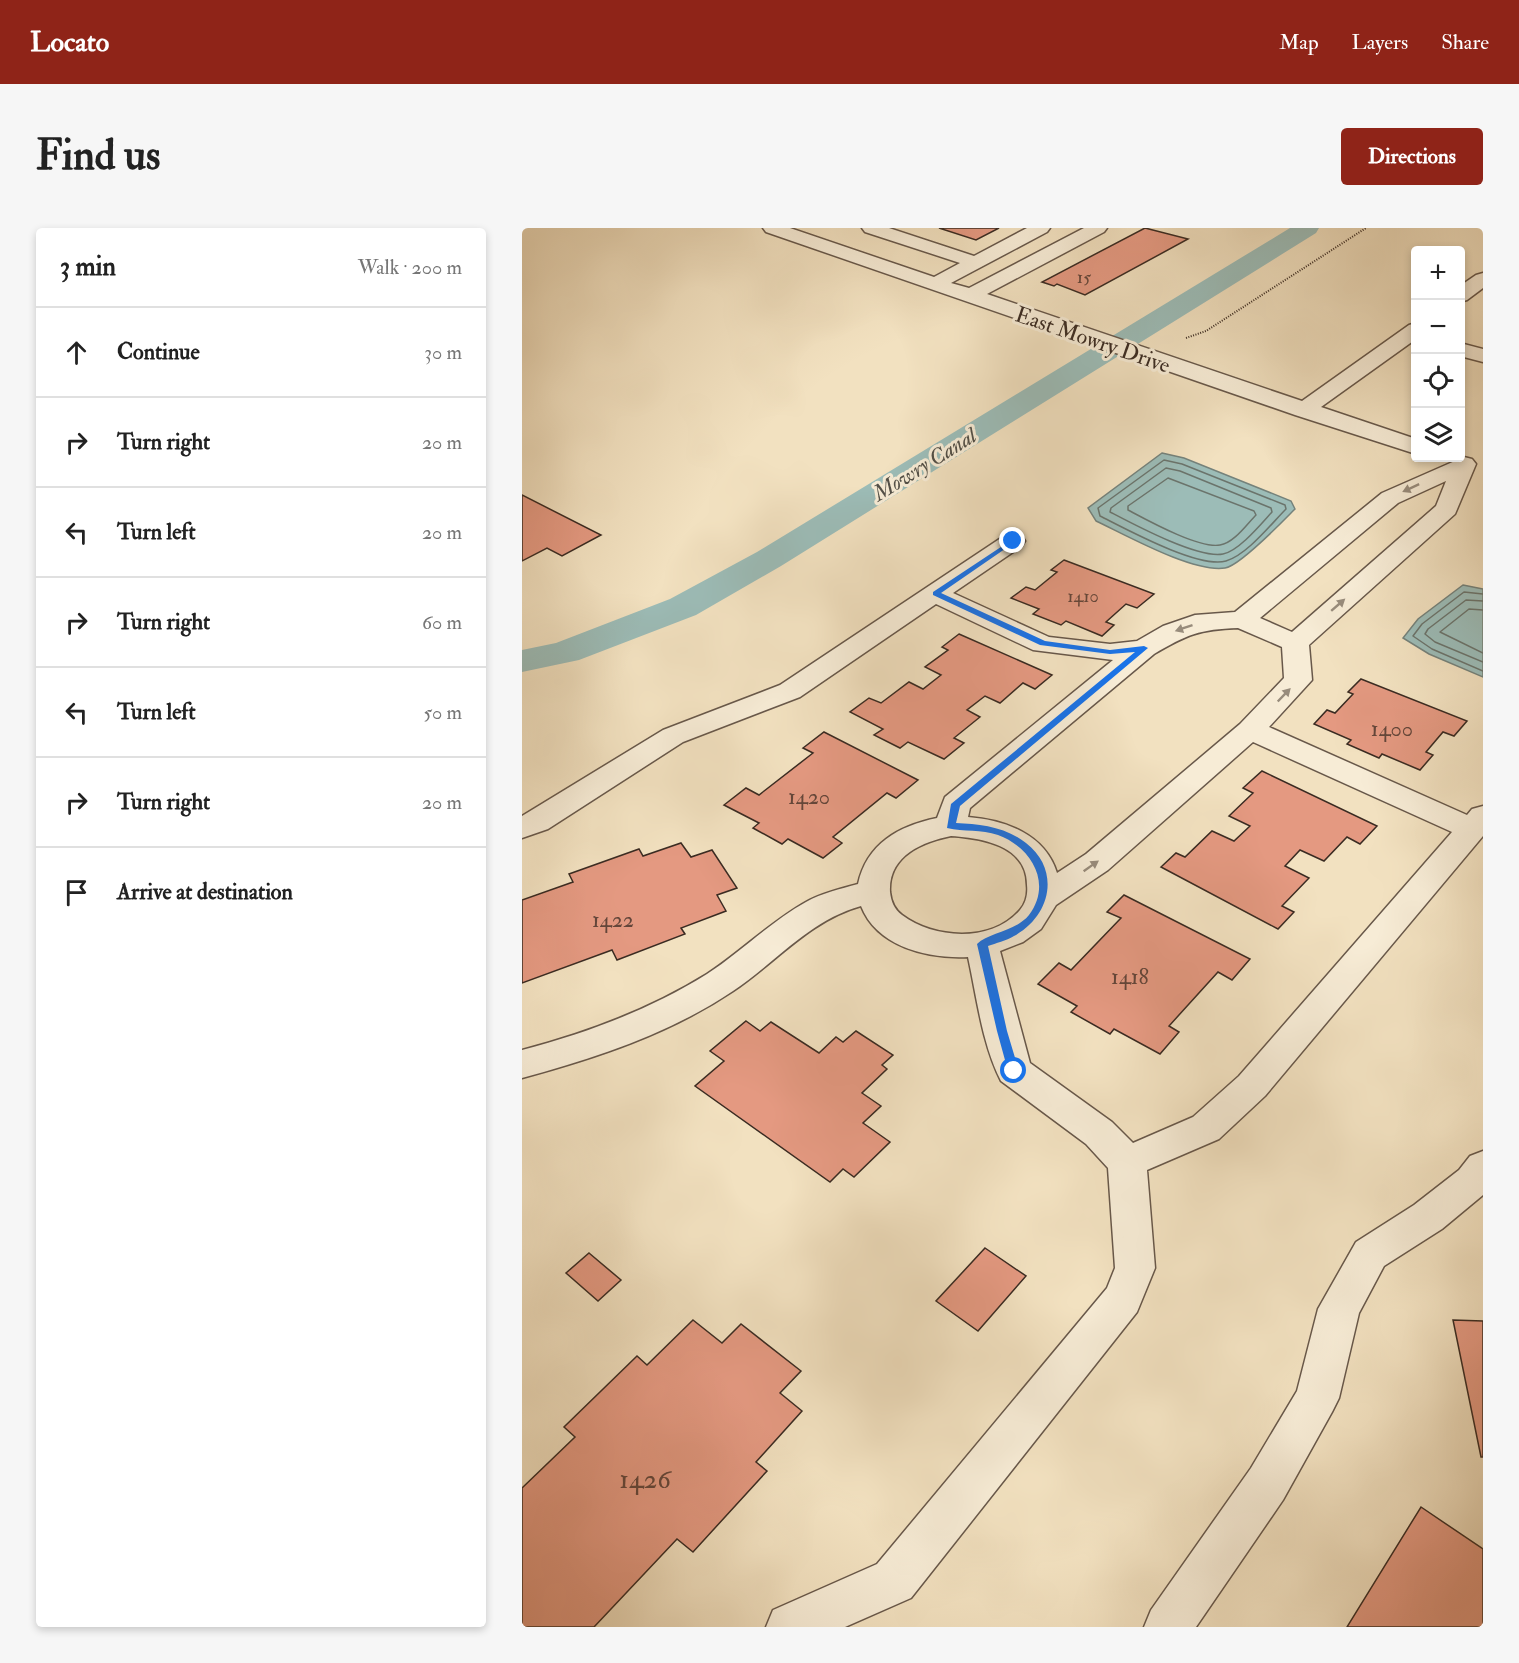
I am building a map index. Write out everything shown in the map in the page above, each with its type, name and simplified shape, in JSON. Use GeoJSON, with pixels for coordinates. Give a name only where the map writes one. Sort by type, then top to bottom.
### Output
{"type":"FeatureCollection","features":[{"type":"Feature","properties":{"kind":"street","name":"East Mowry Drive"},"geometry":{"type":"LineString","coordinates":[[771,228],[1411,445]]}},
{"type":"Feature","properties":{"kind":"street"},"geometry":{"type":"LineString","coordinates":[[871,228],[975,262]]}},
{"type":"Feature","properties":{"kind":"street"},"geometry":{"type":"LineString","coordinates":[[934,284],[1041,228]]}},
{"type":"Feature","properties":{"kind":"street"},"geometry":{"type":"LineString","coordinates":[[969,296],[1098,228]]}},
{"type":"Feature","properties":{"kind":"street"},"geometry":{"type":"LineString","coordinates":[[1465,293],[1483,279]]}},
{"type":"Feature","properties":{"kind":"street"},"geometry":{"type":"LineString","coordinates":[[1303,410],[1411,333]]}},
{"type":"Feature","properties":{"kind":"street"},"geometry":{"type":"LineString","coordinates":[[1465,350],[1483,356]]}},
{"type":"Feature","properties":{"kind":"street"},"geometry":{"type":"LineString","coordinates":[[1242,620],[1390,498],[1464,464]]}},
{"type":"Feature","properties":{"kind":"street"},"geometry":{"type":"LineString","coordinates":[[1295,644],[1447,509],[1464,464]]}},
{"type":"Feature","properties":{"kind":"street"},"geometry":{"type":"LineString","coordinates":[[522,828],[537,822],[673,736],[790,691],[1013,541]]}},
{"type":"Feature","properties":{"kind":"street"},"geometry":{"type":"LineString","coordinates":[[935,594],[1043,644],[1110,652],[1144,648]]}},
{"type":"Feature","properties":{"kind":"street"},"geometry":{"type":"LineString","coordinates":[[951,826],[956,804],[1144,648],[1172,632],[1204,621],[1242,620],[1295,644]]}},
{"type":"Feature","properties":{"kind":"street"},"geometry":{"type":"LineString","coordinates":[[1043,898],[1097,862],[1250,730],[1298,680],[1295,644]]}},
{"type":"Feature","properties":{"kind":"street"},"geometry":{"type":"LineString","coordinates":[[1127,1162],[1206,1128],[1252,1086],[1478,823],[1250,730]]}},
{"type":"Feature","properties":{"kind":"street"},"geometry":{"type":"LineString","coordinates":[[951,826],[977,827],[1002,833],[1023,845],[1038,860],[1045,879],[1043,898],[1031,918],[1010,934],[982,944],[951,946],[922,941],[897,928],[880,911],[873,891],[874,872],[885,855],[903,841],[925,831],[951,826]]}},
{"type":"Feature","properties":{"kind":"street"},"geometry":{"type":"LineString","coordinates":[[522,1064],[599,1042],[661,1016],[720,983],[831,903],[873,891]]}},
{"type":"Feature","properties":{"kind":"street"},"geometry":{"type":"LineString","coordinates":[[790,1627],[894,1581],[1123,1299],[1135,1268],[1127,1162],[1099,1133],[1014,1071],[1002,1031],[982,944]]}},
{"type":"Feature","properties":{"kind":"street"},"geometry":{"type":"LineString","coordinates":[[1168,1627],[1267,1484],[1317,1398],[1340,1309],[1370,1254],[1428,1217],[1473,1181],[1483,1167]]}},
{"type":"Feature","properties":{"kind":"path"},"geometry":{"type":"LineString","coordinates":[[1183,342],[1192,335],[1206,331],[1366,228]]}},
{"type":"Feature","properties":{"kind":"water"},"geometry":{"type":"Polygon","coordinates":[[[1162,453],[1184,458],[1291,501],[1295,509],[1250,552],[1225,568],[1196,565],[1178,559],[1096,521],[1088,508],[1162,453]]]}},
{"type":"Feature","properties":{"kind":"water"},"geometry":{"type":"Polygon","coordinates":[[[1463,585],[1483,589],[1483,677],[1429,654],[1403,638],[1418,619],[1463,585]]]}},
{"type":"Feature","properties":{"kind":"building"},"geometry":{"type":"Polygon","coordinates":[[[939,228],[999,228],[976,240],[939,228]]]}},
{"type":"Feature","properties":{"kind":"building"},"geometry":{"type":"Polygon","coordinates":[[[1145,228],[1188,239],[1085,295],[1057,284],[1054,286],[1042,282],[1145,228]]]}},
{"type":"Feature","properties":{"kind":"building"},"geometry":{"type":"Polygon","coordinates":[[[522,495],[601,535],[562,556],[547,548],[522,561],[522,495]]]}},
{"type":"Feature","properties":{"kind":"building"},"geometry":{"type":"Polygon","coordinates":[[[1064,560],[1154,594],[1137,608],[1126,604],[1106,622],[1114,625],[1102,636],[1066,621],[1061,625],[1033,614],[1039,609],[1011,598],[1026,587],[1035,590],[1057,572],[1051,570],[1064,560]]]}},
{"type":"Feature","properties":{"kind":"building"},"geometry":{"type":"Polygon","coordinates":[[[959,634],[1052,675],[1035,689],[1023,683],[1000,703],[985,696],[967,710],[980,717],[954,738],[964,743],[944,759],[908,742],[900,748],[874,735],[883,729],[850,712],[869,698],[881,703],[909,682],[923,689],[941,675],[925,667],[948,650],[942,647],[959,634]]]}},
{"type":"Feature","properties":{"kind":"building"},"geometry":{"type":"Polygon","coordinates":[[[1361,679],[1467,721],[1454,736],[1443,732],[1426,752],[1433,755],[1420,770],[1382,754],[1379,758],[1347,744],[1351,740],[1314,724],[1327,710],[1335,713],[1353,694],[1348,692],[1361,679]]]}},
{"type":"Feature","properties":{"kind":"building"},"geometry":{"type":"Polygon","coordinates":[[[824,732],[918,780],[896,798],[887,793],[833,837],[842,843],[823,858],[788,839],[782,844],[753,828],[759,823],[724,805],[746,788],[759,795],[813,753],[803,748],[824,732]]]}},
{"type":"Feature","properties":{"kind":"building"},"geometry":{"type":"Polygon","coordinates":[[[1262,771],[1377,826],[1360,844],[1347,837],[1324,861],[1300,850],[1285,866],[1309,878],[1282,906],[1294,912],[1278,929],[1161,867],[1176,853],[1185,857],[1212,831],[1234,841],[1250,826],[1229,816],[1253,793],[1243,788],[1262,771]]]}},
{"type":"Feature","properties":{"kind":"building"},"geometry":{"type":"Polygon","coordinates":[[[681,843],[691,857],[712,850],[737,888],[717,895],[726,911],[681,928],[685,934],[617,960],[612,950],[522,983],[522,900],[573,882],[569,874],[639,849],[643,856],[681,843]]]}},
{"type":"Feature","properties":{"kind":"building"},"geometry":{"type":"Polygon","coordinates":[[[1124,895],[1250,959],[1232,980],[1218,972],[1169,1026],[1179,1032],[1160,1054],[1114,1029],[1110,1034],[1071,1012],[1077,1006],[1038,984],[1059,963],[1071,970],[1121,918],[1107,912],[1124,895]]]}},
{"type":"Feature","properties":{"kind":"building"},"geometry":{"type":"Polygon","coordinates":[[[746,1021],[760,1031],[771,1022],[819,1053],[836,1037],[843,1042],[856,1031],[893,1055],[882,1065],[887,1069],[862,1093],[881,1106],[863,1123],[890,1142],[854,1177],[843,1169],[830,1182],[695,1086],[724,1061],[710,1051],[746,1021]]]}},
{"type":"Feature","properties":{"kind":"building"},"geometry":{"type":"Polygon","coordinates":[[[985,1248],[1026,1276],[978,1331],[936,1301],[985,1248]]]}},
{"type":"Feature","properties":{"kind":"building"},"geometry":{"type":"Polygon","coordinates":[[[589,1253],[621,1280],[598,1301],[566,1273],[589,1253]]]}},
{"type":"Feature","properties":{"kind":"building"},"geometry":{"type":"Polygon","coordinates":[[[693,1320],[722,1343],[741,1324],[801,1371],[780,1393],[802,1411],[756,1462],[767,1471],[693,1552],[677,1539],[594,1627],[522,1627],[522,1488],[575,1437],[564,1427],[637,1356],[647,1365],[693,1320]]]}},
{"type":"Feature","properties":{"kind":"building"},"geometry":{"type":"Polygon","coordinates":[[[1453,1320],[1483,1321],[1483,1457],[1481,1457],[1453,1320]]]}},
{"type":"Feature","properties":{"kind":"building"},"geometry":{"type":"Polygon","coordinates":[[[1421,1507],[1483,1549],[1483,1627],[1347,1627],[1421,1507]]]}},
{"type":"Feature","properties":{"kind":"waterway","name":"Mowry Canal"},"geometry":{"type":"LineString","coordinates":[[522,661],[566,652],[683,607],[769,559],[1307,228]]}},
{"type":"Feature","properties":{"kind":"route"},"geometry":{"type":"LineString","coordinates":[[1013,541],[935,594],[1043,644],[1110,652],[1144,648],[956,804],[951,826],[977,827],[1002,833],[1023,845],[1038,860],[1045,879],[1043,898],[1031,918],[1010,934],[982,944],[1002,1031],[1014,1071]]}}]}
